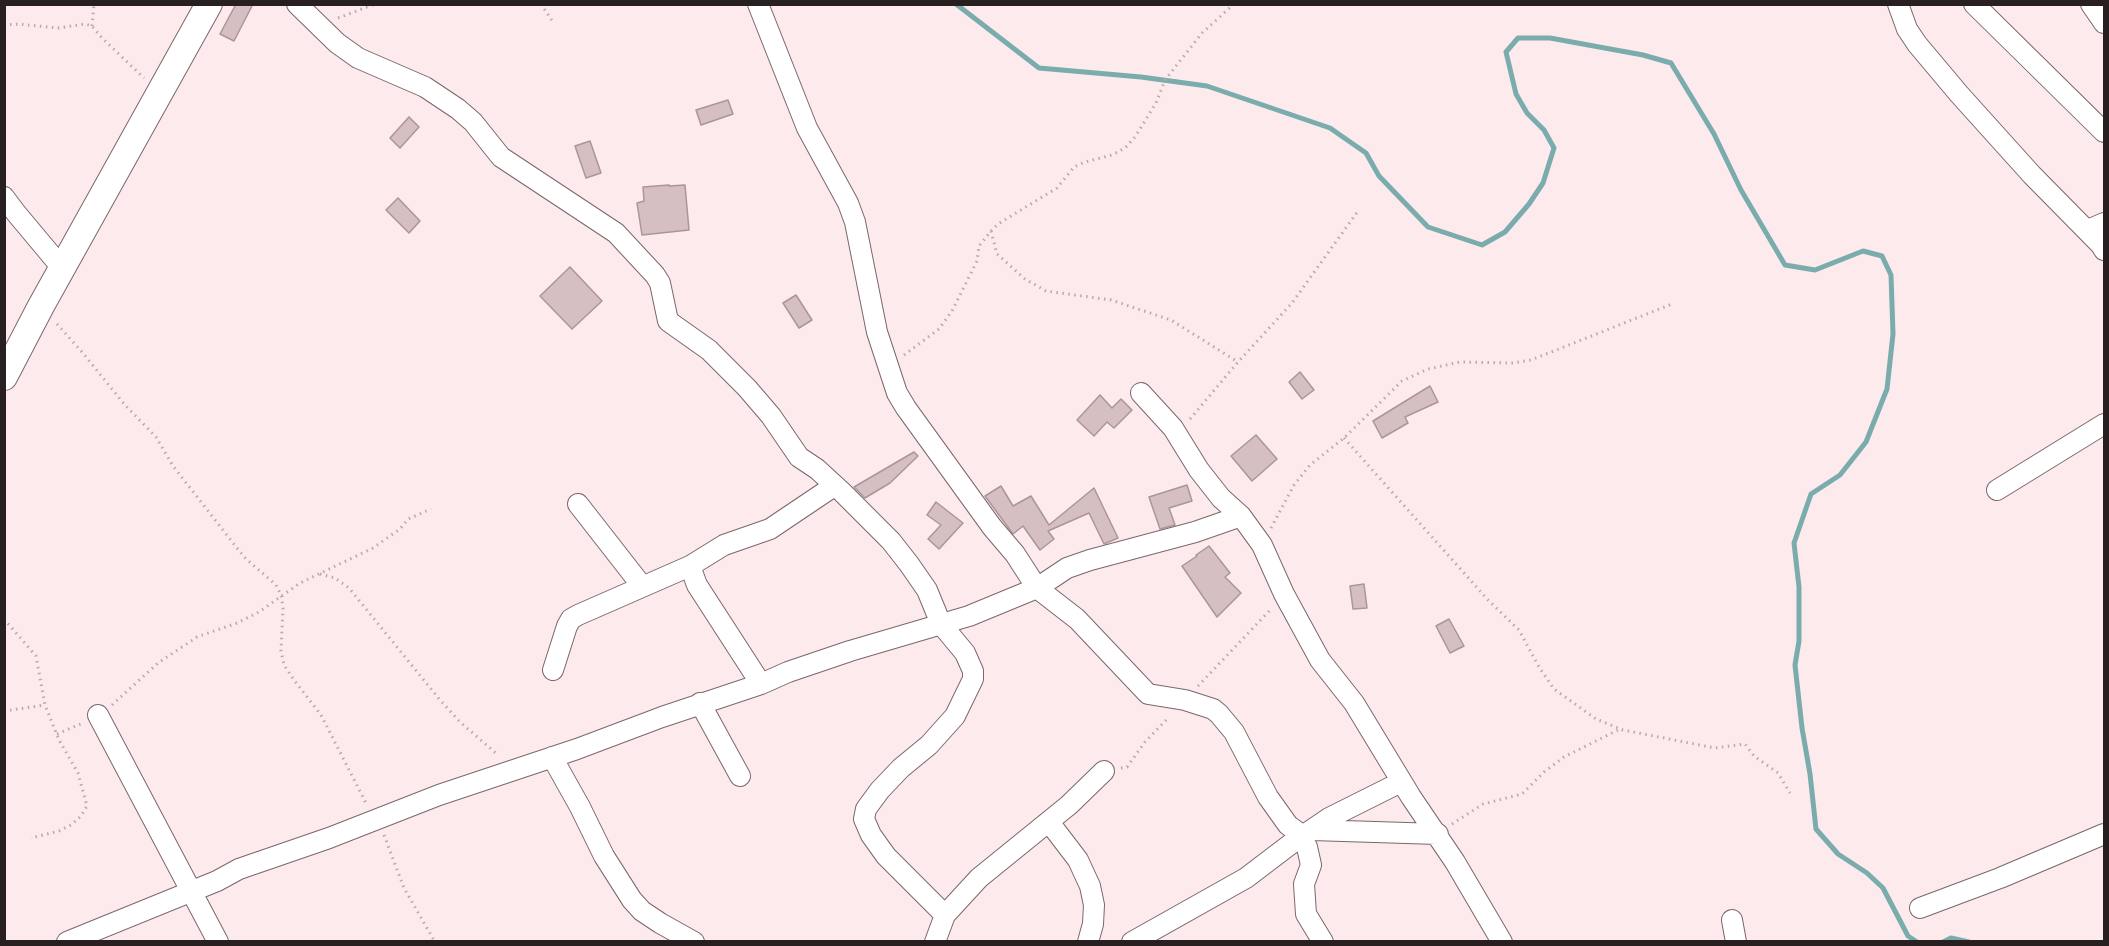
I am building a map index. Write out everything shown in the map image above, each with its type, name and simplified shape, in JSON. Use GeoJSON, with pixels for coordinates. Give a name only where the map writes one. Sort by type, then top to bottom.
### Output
{"type":"FeatureCollection","features":[{"type":"Feature","properties":{"kind":"street"},"geometry":{"type":"LineString","coordinates":[[4,377],[40,306],[209,4]]}},
{"type":"Feature","properties":{"kind":"street"},"geometry":{"type":"LineString","coordinates":[[297,4],[337,43],[357,58],[425,87],[458,109],[473,122],[501,157],[616,233],[660,283],[668,321],[709,350],[730,370],[771,416],[799,457],[817,469],[891,541],[909,564],[927,590],[941,624],[965,653],[973,671],[973,680],[955,716],[929,745],[901,768],[880,790],[866,809],[864,819],[871,835],[886,856],[945,915]]}},
{"type":"Feature","properties":{"kind":"street"},"geometry":{"type":"LineString","coordinates":[[758,4],[807,128],[848,203],[855,222],[877,332],[897,393],[992,527],[1015,554],[1037,588],[1077,619],[1148,694],[1185,700],[1213,709],[1219,714],[1234,732],[1268,797],[1288,825],[1305,834],[1438,834]]}},
{"type":"Feature","properties":{"kind":"street"},"geometry":{"type":"LineString","coordinates":[[1898,4],[1907,29],[1917,44],[2032,175],[2096,226],[2104,250]]}},
{"type":"Feature","properties":{"kind":"street"},"geometry":{"type":"LineString","coordinates":[[1974,4],[2104,132]]}},
{"type":"Feature","properties":{"kind":"street"},"geometry":{"type":"LineString","coordinates":[[2091,4],[2104,23]]}},
{"type":"Feature","properties":{"kind":"street"},"geometry":{"type":"LineString","coordinates":[[4,197],[62,268]]}},
{"type":"Feature","properties":{"kind":"street"},"geometry":{"type":"LineString","coordinates":[[1141,393],[1177,434],[1199,470],[1221,498],[1241,516],[1262,545],[1284,594],[1320,660],[1354,703],[1401,782],[1438,834],[1502,942]]}},
{"type":"Feature","properties":{"kind":"street"},"geometry":{"type":"LineString","coordinates":[[1997,490],[2104,424]]}},
{"type":"Feature","properties":{"kind":"street"},"geometry":{"type":"LineString","coordinates":[[553,670],[571,619],[690,566],[724,545],[770,529],[834,486]]}},
{"type":"Feature","properties":{"kind":"street"},"geometry":{"type":"LineString","coordinates":[[578,504],[642,586]]}},
{"type":"Feature","properties":{"kind":"street"},"geometry":{"type":"LineString","coordinates":[[67,942],[264,859],[329,838],[439,795],[850,651],[969,616],[1037,588],[1067,568],[1195,532],[1241,516]]}},
{"type":"Feature","properties":{"kind":"street"},"geometry":{"type":"LineString","coordinates":[[690,566],[697,585],[761,684]]}},
{"type":"Feature","properties":{"kind":"street"},"geometry":{"type":"LineString","coordinates":[[700,703],[740,776]]}},
{"type":"Feature","properties":{"kind":"street"},"geometry":{"type":"LineString","coordinates":[[98,715],[218,942]]}},
{"type":"Feature","properties":{"kind":"street"},"geometry":{"type":"LineString","coordinates":[[552,757],[604,856],[632,900],[642,911],[694,942]]}},
{"type":"Feature","properties":{"kind":"street"},"geometry":{"type":"LineString","coordinates":[[935,942],[945,915],[979,878],[1049,822],[1104,771]]}},
{"type":"Feature","properties":{"kind":"street"},"geometry":{"type":"LineString","coordinates":[[1132,942],[1246,878],[1329,819],[1401,782]]}},
{"type":"Feature","properties":{"kind":"street"},"geometry":{"type":"LineString","coordinates":[[1049,822],[1078,860],[1090,886],[1094,905],[1088,942]]}},
{"type":"Feature","properties":{"kind":"street"},"geometry":{"type":"LineString","coordinates":[[1305,834],[1311,865],[1304,884],[1306,914],[1323,942]]}},
{"type":"Feature","properties":{"kind":"street"},"geometry":{"type":"LineString","coordinates":[[1920,908],[2000,878],[2104,834]]}},
{"type":"Feature","properties":{"kind":"street"},"geometry":{"type":"LineString","coordinates":[[1732,920],[1736,942]]}},
{"type":"Feature","properties":{"kind":"path"},"geometry":{"type":"LineString","coordinates":[[92,26],[94,4]]}},
{"type":"Feature","properties":{"kind":"path"},"geometry":{"type":"LineString","coordinates":[[315,20],[339,18],[375,4]]}},
{"type":"Feature","properties":{"kind":"path"},"geometry":{"type":"LineString","coordinates":[[541,4],[553,22]]}},
{"type":"Feature","properties":{"kind":"path"},"geometry":{"type":"LineString","coordinates":[[888,366],[939,329],[952,310],[977,261],[979,246],[998,224],[1057,188],[1074,167],[1112,155],[1125,148],[1136,136],[1156,103],[1165,80],[1202,33],[1234,4]]}},
{"type":"Feature","properties":{"kind":"path"},"geometry":{"type":"LineString","coordinates":[[4,25],[58,28],[85,24],[92,26],[160,94]]}},
{"type":"Feature","properties":{"kind":"path"},"geometry":{"type":"LineString","coordinates":[[1177,434],[1292,303],[1358,211]]}},
{"type":"Feature","properties":{"kind":"path"},"geometry":{"type":"LineString","coordinates":[[991,231],[997,254],[1025,279],[1046,291],[1111,300],[1171,320],[1238,362]]}},
{"type":"Feature","properties":{"kind":"path"},"geometry":{"type":"LineString","coordinates":[[1262,545],[1294,485],[1310,465],[1344,438],[1402,381],[1428,369],[1460,362],[1512,363],[1531,360],[1672,304]]}},
{"type":"Feature","properties":{"kind":"path"},"geometry":{"type":"LineString","coordinates":[[40,306],[82,352],[125,405],[156,437],[173,465],[244,557],[276,585],[281,595],[283,609],[281,651],[284,665],[321,715],[377,820],[404,888],[435,942]]}},
{"type":"Feature","properties":{"kind":"path"},"geometry":{"type":"LineString","coordinates":[[1344,438],[1488,600],[1519,630],[1554,689],[1596,718],[1620,729],[1715,748],[1744,744],[1754,756],[1778,773],[1790,793]]}},
{"type":"Feature","properties":{"kind":"path"},"geometry":{"type":"LineString","coordinates":[[57,734],[98,715],[120,699],[158,663],[197,637],[237,623],[259,612],[281,595],[373,548],[400,529],[408,519],[431,509]]}},
{"type":"Feature","properties":{"kind":"path"},"geometry":{"type":"LineString","coordinates":[[319,574],[334,578],[349,588],[364,603],[410,666],[460,722],[515,770]]}},
{"type":"Feature","properties":{"kind":"path"},"geometry":{"type":"LineString","coordinates":[[4,619],[36,656],[45,705],[57,734],[78,773],[87,806],[81,816],[71,825],[59,831],[31,838]]}},
{"type":"Feature","properties":{"kind":"path"},"geometry":{"type":"LineString","coordinates":[[4,711],[45,705]]}},
{"type":"Feature","properties":{"kind":"path"},"geometry":{"type":"LineString","coordinates":[[1438,834],[1483,804],[1522,794],[1544,772],[1564,757],[1620,729]]}},
{"type":"Feature","properties":{"kind":"building"},"geometry":{"type":"Polygon","coordinates":[[[236,4],[253,4],[234,41],[220,34],[236,4]]]}},
{"type":"Feature","properties":{"kind":"building"},"geometry":{"type":"Polygon","coordinates":[[[728,100],[733,114],[701,125],[696,110],[728,100]]]}},
{"type":"Feature","properties":{"kind":"building"},"geometry":{"type":"Polygon","coordinates":[[[409,117],[419,127],[400,148],[390,138],[409,117]]]}},
{"type":"Feature","properties":{"kind":"building"},"geometry":{"type":"Polygon","coordinates":[[[590,141],[601,173],[586,178],[575,146],[590,141]]]}},
{"type":"Feature","properties":{"kind":"building"},"geometry":{"type":"Polygon","coordinates":[[[685,185],[689,230],[642,235],[637,203],[644,201],[643,187],[685,185]]]}},
{"type":"Feature","properties":{"kind":"building"},"geometry":{"type":"Polygon","coordinates":[[[398,198],[420,221],[409,233],[386,210],[398,198]]]}},
{"type":"Feature","properties":{"kind":"building"},"geometry":{"type":"Polygon","coordinates":[[[570,267],[602,301],[572,329],[540,296],[570,267]]]}},
{"type":"Feature","properties":{"kind":"building"},"geometry":{"type":"Polygon","coordinates":[[[796,295],[812,320],[799,328],[783,303],[796,295]]]}},
{"type":"Feature","properties":{"kind":"building"},"geometry":{"type":"Polygon","coordinates":[[[1300,372],[1314,390],[1302,399],[1289,382],[1300,372]]]}},
{"type":"Feature","properties":{"kind":"building"},"geometry":{"type":"Polygon","coordinates":[[[1430,386],[1438,402],[1405,417],[1408,423],[1382,438],[1373,421],[1430,386]]]}},
{"type":"Feature","properties":{"kind":"building"},"geometry":{"type":"Polygon","coordinates":[[[1100,395],[1112,408],[1121,399],[1132,410],[1114,428],[1107,422],[1094,436],[1077,420],[1100,395]]]}},
{"type":"Feature","properties":{"kind":"building"},"geometry":{"type":"Polygon","coordinates":[[[1256,435],[1277,459],[1252,481],[1231,456],[1256,435]]]}},
{"type":"Feature","properties":{"kind":"building"},"geometry":{"type":"Polygon","coordinates":[[[914,452],[918,456],[890,483],[865,498],[854,487],[914,452]]]}},
{"type":"Feature","properties":{"kind":"building"},"geometry":{"type":"Polygon","coordinates":[[[1187,485],[1192,501],[1169,508],[1175,525],[1160,529],[1149,497],[1187,485]]]}},
{"type":"Feature","properties":{"kind":"building"},"geometry":{"type":"Polygon","coordinates":[[[1001,486],[1013,506],[1031,496],[1049,525],[1094,488],[1118,538],[1104,544],[1089,513],[1048,531],[1054,539],[1040,550],[1023,526],[1013,534],[985,496],[1001,486]]]}},
{"type":"Feature","properties":{"kind":"building"},"geometry":{"type":"Polygon","coordinates":[[[936,502],[963,523],[939,549],[928,539],[941,525],[927,515],[936,502]]]}},
{"type":"Feature","properties":{"kind":"building"},"geometry":{"type":"Polygon","coordinates":[[[1209,546],[1230,573],[1225,577],[1241,593],[1217,617],[1182,566],[1209,546]]]}},
{"type":"Feature","properties":{"kind":"building"},"geometry":{"type":"Polygon","coordinates":[[[1364,584],[1367,608],[1353,609],[1350,586],[1364,584]]]}},
{"type":"Feature","properties":{"kind":"building"},"geometry":{"type":"Polygon","coordinates":[[[1449,619],[1464,646],[1450,653],[1436,626],[1449,619]]]}},
{"type":"Feature","properties":{"kind":"waterway"},"geometry":{"type":"LineString","coordinates":[[956,4],[1039,68],[1141,77],[1207,86],[1330,128],[1366,153],[1379,176],[1428,227],[1482,245],[1505,232],[1529,204],[1543,183],[1554,148],[1544,130],[1527,113],[1516,94],[1506,52],[1518,38],[1550,38],[1643,55],[1671,63],[1714,134],[1741,190],[1785,265],[1815,270],[1863,251],[1882,256],[1891,275],[1893,334],[1887,389],[1866,442],[1840,475],[1811,494],[1794,543],[1799,587],[1799,641],[1795,665],[1816,829],[1838,854],[1867,873],[1883,888],[1908,936],[1917,942]]}},
{"type":"Feature","properties":{"kind":"waterway"},"geometry":{"type":"LineString","coordinates":[[1943,942],[1951,938],[1969,942]]}}]}
